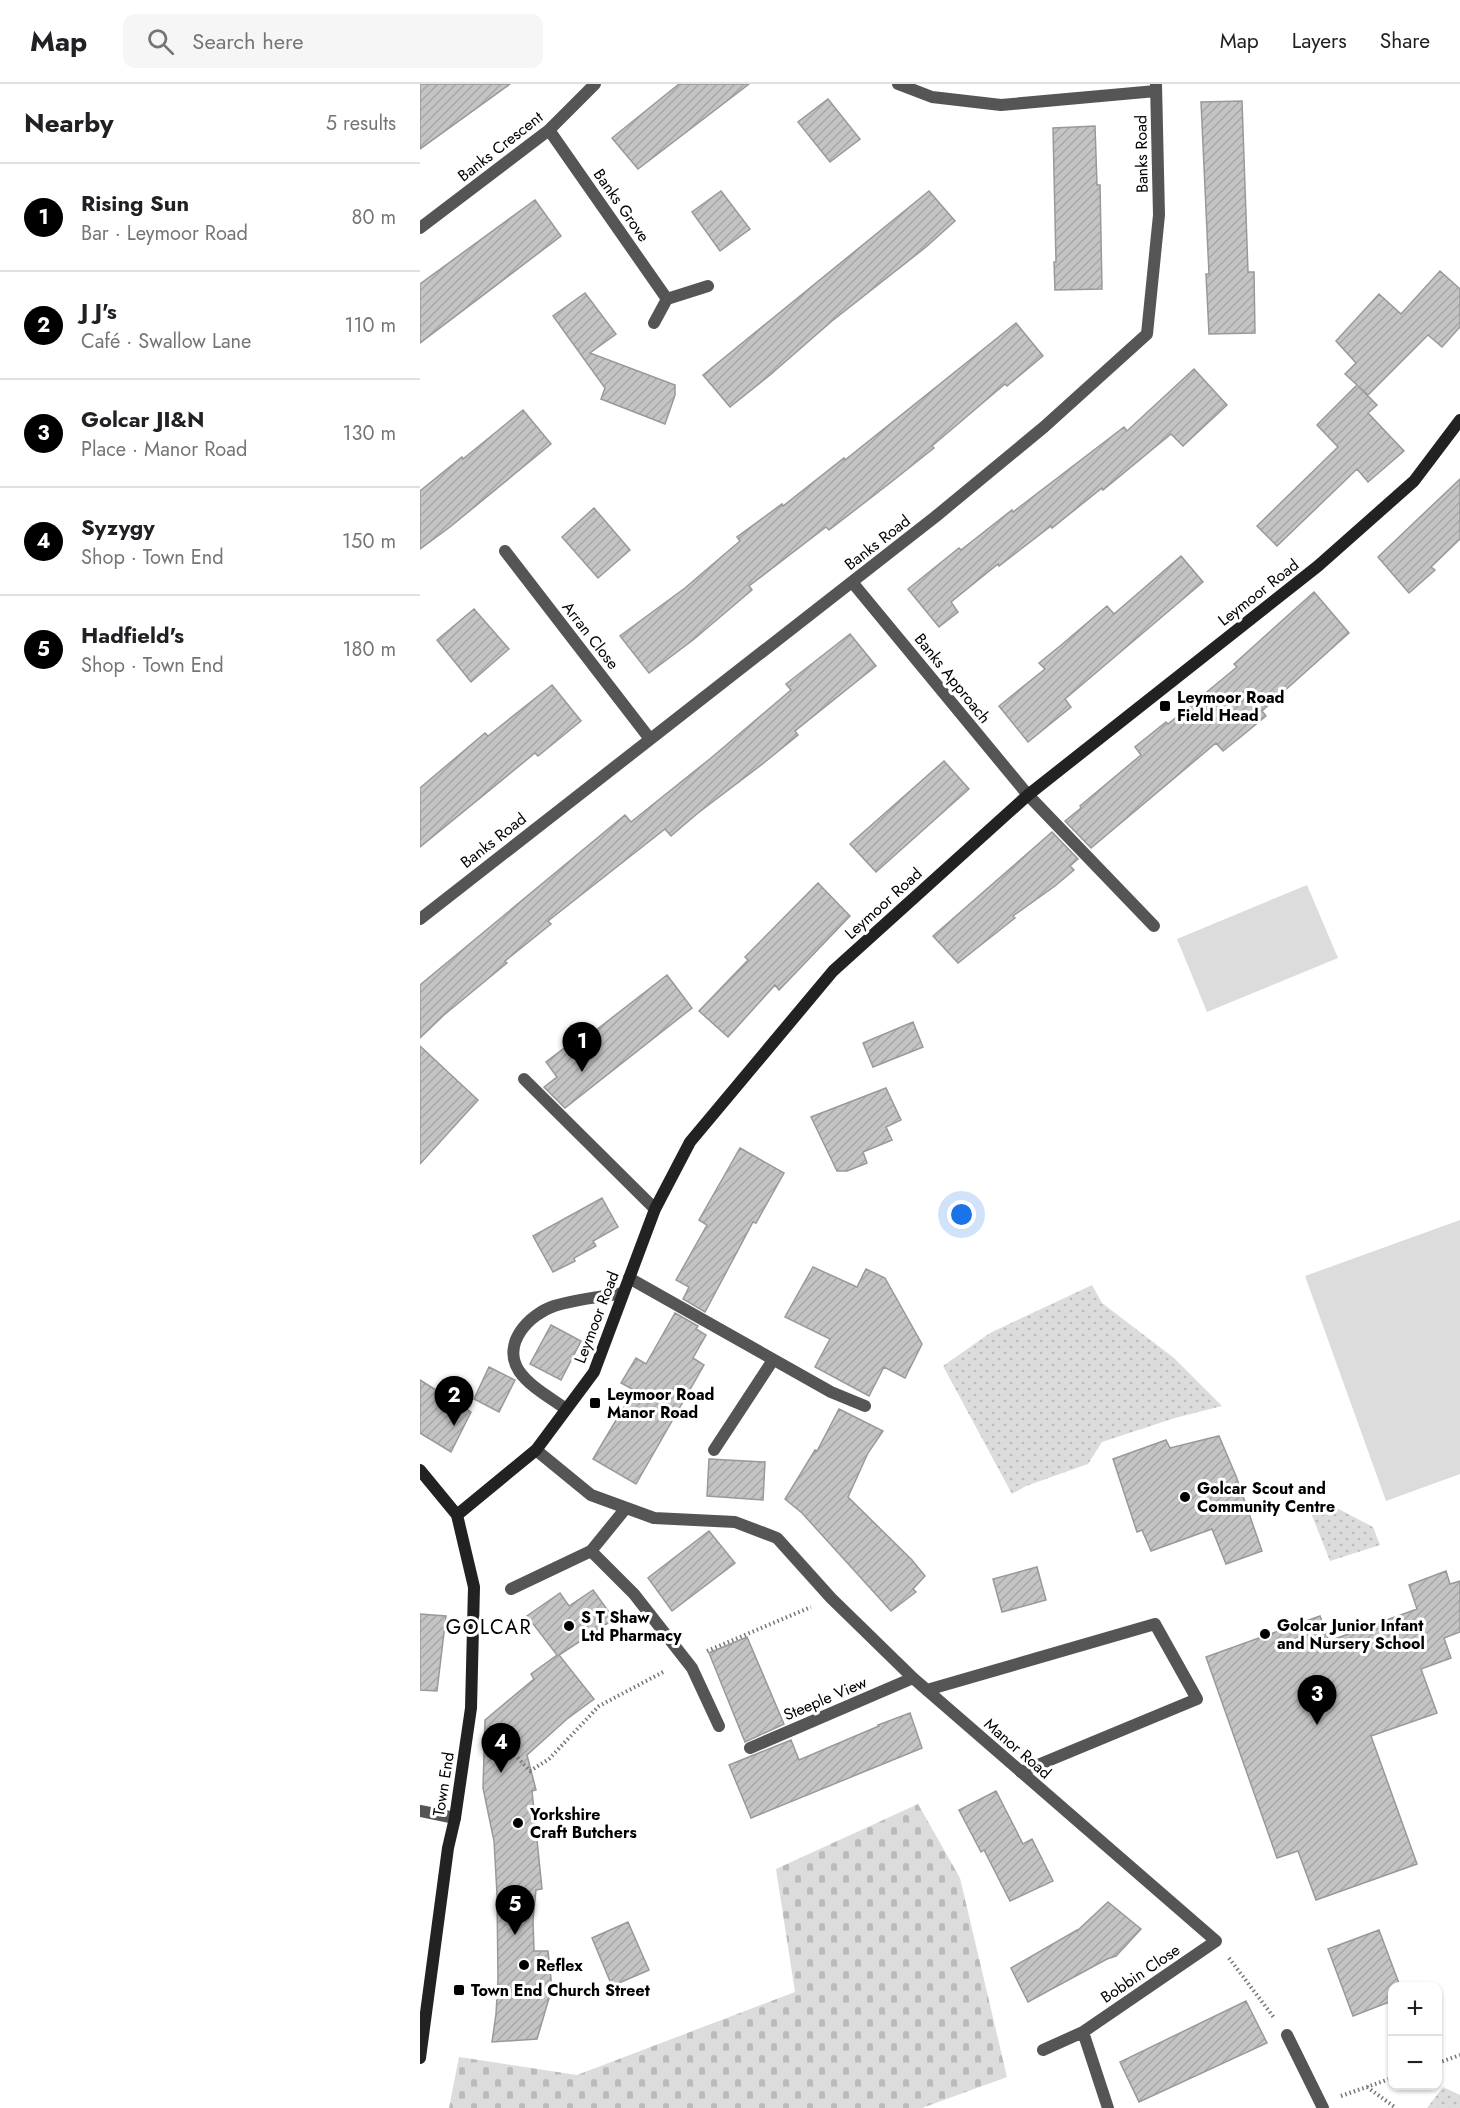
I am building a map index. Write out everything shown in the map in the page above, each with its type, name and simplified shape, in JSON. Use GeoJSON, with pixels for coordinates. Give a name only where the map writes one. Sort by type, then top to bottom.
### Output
{"type":"FeatureCollection","features":[{"type":"Feature","properties":{"kind":"street","name":"Banks Crescent"},"geometry":{"type":"LineString","coordinates":[[420,228],[549,130],[595,84]]}},
{"type":"Feature","properties":{"kind":"street"},"geometry":{"type":"LineString","coordinates":[[898,84],[932,97],[1001,105],[1156,87]]}},
{"type":"Feature","properties":{"kind":"street","name":"Banks Road"},"geometry":{"type":"LineString","coordinates":[[420,919],[935,517],[1044,427],[1147,334],[1159,215],[1156,87]]}},
{"type":"Feature","properties":{"kind":"street","name":"Banks Grove"},"geometry":{"type":"LineString","coordinates":[[549,130],[667,299]]}},
{"type":"Feature","properties":{"kind":"street"},"geometry":{"type":"LineString","coordinates":[[654,322],[667,299],[708,286]]}},
{"type":"Feature","properties":{"kind":"street","name":"Leymoor Road"},"geometry":{"type":"LineString","coordinates":[[457,1515],[536,1450],[594,1372],[655,1209],[690,1142],[833,971],[1028,795],[1318,566],[1414,481],[1460,420]]}},
{"type":"Feature","properties":{"kind":"street","name":"Arran Close"},"geometry":{"type":"LineString","coordinates":[[505,551],[650,739]]}},
{"type":"Feature","properties":{"kind":"street","name":"Banks Approach"},"geometry":{"type":"LineString","coordinates":[[852,582],[1028,795],[1154,926]]}},
{"type":"Feature","properties":{"kind":"street"},"geometry":{"type":"LineString","coordinates":[[524,1078],[655,1209]]}},
{"type":"Feature","properties":{"kind":"street"},"geometry":{"type":"LineString","coordinates":[[628,1278],[831,1392],[866,1406]]}},
{"type":"Feature","properties":{"kind":"street"},"geometry":{"type":"LineString","coordinates":[[566,1409],[538,1390],[518,1370],[514,1354],[517,1337],[525,1323],[554,1306],[623,1293]]}},
{"type":"Feature","properties":{"kind":"street"},"geometry":{"type":"LineString","coordinates":[[714,1450],[773,1360]]}},
{"type":"Feature","properties":{"kind":"street","name":"Manor Road"},"geometry":{"type":"LineString","coordinates":[[536,1450],[591,1495],[626,1508],[654,1518],[735,1522],[777,1538],[831,1598],[913,1678],[1216,1941]]}},
{"type":"Feature","properties":{"kind":"street"},"geometry":{"type":"LineString","coordinates":[[420,1470],[457,1515]]}},
{"type":"Feature","properties":{"kind":"street"},"geometry":{"type":"LineString","coordinates":[[511,1589],[591,1551],[626,1508]]}},
{"type":"Feature","properties":{"kind":"street","name":"Town End"},"geometry":{"type":"LineString","coordinates":[[420,2058],[422,2028],[448,1848],[455,1818],[471,1707],[474,1587],[457,1515]]}},
{"type":"Feature","properties":{"kind":"street"},"geometry":{"type":"LineString","coordinates":[[591,1551],[634,1594],[692,1668],[719,1726]]}},
{"type":"Feature","properties":{"kind":"street"},"geometry":{"type":"LineString","coordinates":[[927,1690],[1155,1624],[1197,1699],[1021,1772]]}},
{"type":"Feature","properties":{"kind":"street","name":"Steeple View"},"geometry":{"type":"LineString","coordinates":[[750,1748],[913,1678]]}},
{"type":"Feature","properties":{"kind":"street"},"geometry":{"type":"LineString","coordinates":[[420,1811],[455,1818]]}},
{"type":"Feature","properties":{"kind":"street","name":"Bobbin Close"},"geometry":{"type":"LineString","coordinates":[[1043,2050],[1083,2032],[1216,1941]]}},
{"type":"Feature","properties":{"kind":"street"},"geometry":{"type":"LineString","coordinates":[[1083,2032],[1108,2108]]}},
{"type":"Feature","properties":{"kind":"street"},"geometry":{"type":"LineString","coordinates":[[1287,2035],[1322,2105]]}},
{"type":"Feature","properties":{"kind":"path"},"geometry":{"type":"LineString","coordinates":[[471,1707],[530,1771],[549,1760],[599,1706],[685,1660],[831,1598]]}},
{"type":"Feature","properties":{"kind":"path"},"geometry":{"type":"LineString","coordinates":[[1216,1941],[1287,2035]]}},
{"type":"Feature","properties":{"kind":"path"},"geometry":{"type":"LineString","coordinates":[[1442,2061],[1460,2055]]}},
{"type":"Feature","properties":{"kind":"path"},"geometry":{"type":"LineString","coordinates":[[1322,2105],[1388,2079]]}},
{"type":"Feature","properties":{"kind":"path"},"geometry":{"type":"LineString","coordinates":[[1367,2087],[1396,2108]]}},
{"type":"Feature","properties":{"kind":"green space"},"geometry":{"type":"Polygon","coordinates":[[[1307,885],[1338,958],[1207,1012],[1177,939],[1307,885]]]}},
{"type":"Feature","properties":{"kind":"green space"},"geometry":{"type":"Polygon","coordinates":[[[1460,1220],[1460,1474],[1386,1501],[1305,1276],[1460,1220]]]}},
{"type":"Feature","properties":{"kind":"green space"},"geometry":{"type":"Polygon","coordinates":[[[1092,1285],[1102,1303],[1174,1358],[1222,1406],[1175,1418],[1102,1442],[1088,1464],[1026,1486],[1012,1494],[943,1366],[990,1333],[1092,1285]]]}},
{"type":"Feature","properties":{"kind":"green space"},"geometry":{"type":"Polygon","coordinates":[[[1307,1503],[1329,1504],[1373,1527],[1380,1545],[1330,1561],[1307,1503]]]}},
{"type":"Feature","properties":{"kind":"green space"},"geometry":{"type":"Polygon","coordinates":[[[918,1804],[960,1878],[1007,2077],[922,2108],[449,2108],[459,2057],[577,2075],[795,1992],[776,1869],[918,1804]]]}},
{"type":"Feature","properties":{"kind":"green space"},"geometry":{"type":"Polygon","coordinates":[[[1442,2088],[1460,2095],[1460,2108],[1427,2108],[1442,2088]]]}},
{"type":"Feature","properties":{"kind":"building"},"geometry":{"type":"Polygon","coordinates":[[[420,84],[510,84],[420,149],[420,84]]]}},
{"type":"Feature","properties":{"kind":"building"},"geometry":{"type":"Polygon","coordinates":[[[679,84],[749,84],[638,169],[612,138],[679,84]]]}},
{"type":"Feature","properties":{"kind":"building"},"geometry":{"type":"Polygon","coordinates":[[[828,99],[860,139],[830,162],[798,122],[828,99]]]}},
{"type":"Feature","properties":{"kind":"building"},"geometry":{"type":"Polygon","coordinates":[[[1242,101],[1248,272],[1254,272],[1255,333],[1209,334],[1206,274],[1209,274],[1201,102],[1242,101]]]}},
{"type":"Feature","properties":{"kind":"building"},"geometry":{"type":"Polygon","coordinates":[[[1095,126],[1097,185],[1100,185],[1102,289],[1055,290],[1053,128],[1095,126]]]}},
{"type":"Feature","properties":{"kind":"building"},"geometry":{"type":"Polygon","coordinates":[[[721,191],[750,229],[720,251],[692,212],[721,191]]]}},
{"type":"Feature","properties":{"kind":"building"},"geometry":{"type":"Polygon","coordinates":[[[929,191],[955,221],[730,407],[703,375],[929,191]]]}},
{"type":"Feature","properties":{"kind":"building"},"geometry":{"type":"Polygon","coordinates":[[[535,200],[561,236],[420,343],[420,284],[535,200]]]}},
{"type":"Feature","properties":{"kind":"building"},"geometry":{"type":"Polygon","coordinates":[[[1440,271],[1460,289],[1460,327],[1442,347],[1428,335],[1368,395],[1358,386],[1377,405],[1368,413],[1404,451],[1368,482],[1357,469],[1277,546],[1257,526],[1338,447],[1317,425],[1357,385],[1345,374],[1356,363],[1336,341],[1379,294],[1401,314],[1440,271]]]}},
{"type":"Feature","properties":{"kind":"building"},"geometry":{"type":"Polygon","coordinates":[[[585,293],[616,334],[590,353],[675,385],[675,395],[665,424],[601,399],[605,388],[553,316],[585,293]]]}},
{"type":"Feature","properties":{"kind":"building"},"geometry":{"type":"Polygon","coordinates":[[[1016,323],[1043,356],[1007,386],[1005,384],[932,446],[934,448],[890,483],[829,530],[826,527],[749,586],[752,590],[693,640],[649,673],[620,636],[685,588],[740,541],[737,537],[782,504],[783,506],[844,458],[845,460],[1016,323]]]}},
{"type":"Feature","properties":{"kind":"building"},"geometry":{"type":"Polygon","coordinates":[[[1194,369],[1227,405],[1183,446],[1171,434],[1103,490],[1102,488],[999,566],[998,564],[951,602],[958,612],[939,627],[908,589],[959,548],[961,550],[1012,510],[1013,512],[1124,427],[1127,431],[1194,369]]]}},
{"type":"Feature","properties":{"kind":"building"},"geometry":{"type":"Polygon","coordinates":[[[523,410],[551,444],[420,549],[420,491],[523,410]]]}},
{"type":"Feature","properties":{"kind":"building"},"geometry":{"type":"Polygon","coordinates":[[[1460,479],[1460,539],[1431,567],[1435,570],[1409,593],[1378,557],[1460,479]]]}},
{"type":"Feature","properties":{"kind":"building"},"geometry":{"type":"Polygon","coordinates":[[[594,508],[630,550],[598,578],[562,537],[594,508]]]}},
{"type":"Feature","properties":{"kind":"building"},"geometry":{"type":"Polygon","coordinates":[[[1181,556],[1203,582],[1065,699],[1071,707],[1028,742],[999,706],[1045,669],[1039,663],[1107,606],[1114,614],[1181,556]]]}},
{"type":"Feature","properties":{"kind":"building"},"geometry":{"type":"Polygon","coordinates":[[[1314,592],[1349,633],[1262,711],[1266,716],[1223,751],[1216,743],[1091,848],[1065,821],[1141,755],[1135,747],[1166,722],[1168,724],[1237,667],[1234,664],[1314,592]]]}},
{"type":"Feature","properties":{"kind":"building"},"geometry":{"type":"Polygon","coordinates":[[[474,609],[509,649],[471,682],[437,640],[474,609]]]}},
{"type":"Feature","properties":{"kind":"building"},"geometry":{"type":"Polygon","coordinates":[[[850,634],[876,666],[795,731],[798,735],[671,836],[665,829],[548,921],[551,924],[505,961],[507,963],[420,1038],[420,985],[625,815],[631,822],[711,758],[791,690],[786,684],[850,634]]]}},
{"type":"Feature","properties":{"kind":"building"},"geometry":{"type":"Polygon","coordinates":[[[552,685],[581,721],[538,756],[535,753],[420,847],[420,788],[485,733],[488,736],[552,685]]]}},
{"type":"Feature","properties":{"kind":"building"},"geometry":{"type":"Polygon","coordinates":[[[944,761],[969,789],[876,872],[850,844],[944,761]]]}},
{"type":"Feature","properties":{"kind":"building"},"geometry":{"type":"Polygon","coordinates":[[[1052,832],[1078,859],[1070,866],[1074,870],[1013,916],[1015,918],[958,963],[933,936],[1052,832]]]}},
{"type":"Feature","properties":{"kind":"building"},"geometry":{"type":"Polygon","coordinates":[[[818,883],[850,916],[779,990],[775,985],[728,1037],[699,1011],[748,960],[745,957],[818,883]]]}},
{"type":"Feature","properties":{"kind":"building"},"geometry":{"type":"Polygon","coordinates":[[[667,975],[692,1008],[565,1108],[544,1087],[557,1077],[546,1062],[588,1030],[591,1034],[667,975]]]}},
{"type":"Feature","properties":{"kind":"building"},"geometry":{"type":"Polygon","coordinates":[[[913,1022],[923,1047],[873,1067],[863,1043],[913,1022]]]}},
{"type":"Feature","properties":{"kind":"building"},"geometry":{"type":"Polygon","coordinates":[[[420,1046],[478,1100],[420,1164],[420,1046]]]}},
{"type":"Feature","properties":{"kind":"building"},"geometry":{"type":"Polygon","coordinates":[[[886,1088],[901,1120],[886,1127],[892,1140],[863,1152],[867,1163],[847,1171],[837,1171],[811,1117],[886,1088]]]}},
{"type":"Feature","properties":{"kind":"building"},"geometry":{"type":"Polygon","coordinates":[[[740,1148],[784,1173],[756,1223],[753,1222],[705,1312],[683,1299],[689,1287],[676,1280],[707,1225],[699,1220],[740,1148]]]}},
{"type":"Feature","properties":{"kind":"building"},"geometry":{"type":"Polygon","coordinates":[[[602,1198],[618,1227],[593,1241],[596,1246],[574,1258],[575,1261],[553,1272],[533,1236],[602,1198]]]}},
{"type":"Feature","properties":{"kind":"building"},"geometry":{"type":"Polygon","coordinates":[[[813,1267],[857,1287],[866,1269],[885,1278],[922,1344],[905,1378],[884,1367],[869,1396],[815,1367],[830,1339],[785,1317],[813,1267]]]}},
{"type":"Feature","properties":{"kind":"building"},"geometry":{"type":"Polygon","coordinates":[[[675,1313],[698,1326],[696,1329],[706,1335],[693,1358],[704,1365],[636,1484],[593,1459],[634,1390],[621,1383],[636,1358],[646,1364],[675,1313]]]}},
{"type":"Feature","properties":{"kind":"building"},"geometry":{"type":"Polygon","coordinates":[[[551,1325],[581,1341],[561,1380],[530,1364],[551,1325]]]}},
{"type":"Feature","properties":{"kind":"building"},"geometry":{"type":"Polygon","coordinates":[[[489,1367],[515,1380],[499,1412],[474,1399],[489,1367]]]}},
{"type":"Feature","properties":{"kind":"building"},"geometry":{"type":"Polygon","coordinates":[[[420,1380],[471,1412],[451,1452],[420,1433],[420,1380]]]}},
{"type":"Feature","properties":{"kind":"building"},"geometry":{"type":"Polygon","coordinates":[[[839,1409],[883,1431],[868,1453],[848,1497],[912,1560],[925,1576],[913,1589],[916,1592],[891,1611],[802,1513],[785,1499],[815,1450],[817,1451],[839,1409]]]}},
{"type":"Feature","properties":{"kind":"building","name":"Golcar Scout and Community Centre"},"geometry":{"type":"Polygon","coordinates":[[[1219,1436],[1236,1476],[1262,1551],[1226,1564],[1212,1529],[1151,1551],[1142,1530],[1137,1532],[1113,1459],[1166,1440],[1170,1448],[1219,1436]]]}},
{"type":"Feature","properties":{"kind":"building"},"geometry":{"type":"Polygon","coordinates":[[[709,1459],[765,1462],[763,1500],[707,1496],[709,1459]]]}},
{"type":"Feature","properties":{"kind":"building"},"geometry":{"type":"Polygon","coordinates":[[[709,1531],[735,1563],[672,1611],[648,1578],[709,1531]]]}},
{"type":"Feature","properties":{"kind":"building"},"geometry":{"type":"Polygon","coordinates":[[[1037,1567],[1046,1600],[1002,1612],[993,1579],[1037,1567]]]}},
{"type":"Feature","properties":{"kind":"building"},"geometry":{"type":"Polygon","coordinates":[[[1446,1571],[1450,1584],[1460,1581],[1460,1632],[1444,1638],[1451,1658],[1421,1669],[1437,1713],[1371,1736],[1417,1864],[1316,1900],[1298,1851],[1277,1858],[1206,1657],[1320,1616],[1329,1641],[1417,1609],[1409,1585],[1446,1571]]]}},
{"type":"Feature","properties":{"kind":"building"},"geometry":{"type":"Polygon","coordinates":[[[593,1590],[614,1619],[559,1655],[594,1699],[567,1719],[527,1755],[536,1790],[532,1791],[542,1889],[536,1890],[533,1920],[534,1951],[548,1951],[552,1988],[537,2039],[492,2042],[498,1979],[497,1894],[494,1841],[483,1788],[485,1720],[534,1679],[531,1674],[557,1655],[527,1616],[560,1593],[569,1606],[593,1590]]]}},
{"type":"Feature","properties":{"kind":"building"},"geometry":{"type":"Polygon","coordinates":[[[420,1614],[446,1616],[437,1691],[420,1690],[420,1614]]]}},
{"type":"Feature","properties":{"kind":"building"},"geometry":{"type":"Polygon","coordinates":[[[747,1637],[784,1724],[745,1742],[709,1653],[747,1637]]]}},
{"type":"Feature","properties":{"kind":"building"},"geometry":{"type":"Polygon","coordinates":[[[910,1713],[922,1748],[751,1818],[729,1765],[791,1740],[799,1760],[910,1713]]]}},
{"type":"Feature","properties":{"kind":"building"},"geometry":{"type":"Polygon","coordinates":[[[996,1791],[1023,1844],[1032,1839],[1053,1881],[1010,1901],[984,1850],[981,1852],[959,1810],[996,1791]]]}},
{"type":"Feature","properties":{"kind":"building"},"geometry":{"type":"Polygon","coordinates":[[[1108,1902],[1141,1929],[1116,1956],[1028,2002],[1011,1968],[1077,1931],[1108,1902]]]}},
{"type":"Feature","properties":{"kind":"building"},"geometry":{"type":"Polygon","coordinates":[[[628,1922],[649,1970],[612,1986],[592,1938],[628,1922]]]}},
{"type":"Feature","properties":{"kind":"building"},"geometry":{"type":"Polygon","coordinates":[[[1379,1930],[1398,1982],[1388,1982],[1388,2003],[1353,2016],[1328,1949],[1379,1930]]]}},
{"type":"Feature","properties":{"kind":"building"},"geometry":{"type":"Polygon","coordinates":[[[1246,2001],[1267,2043],[1139,2102],[1120,2062],[1246,2001]]]}},
{"type":"Feature","properties":{"kind":"place","name":"Leymoor Road Field Head"},"geometry":{"type":"Point","coordinates":[1165,706]}},
{"type":"Feature","properties":{"kind":"place","name":"Rising Sun"},"geometry":{"type":"Point","coordinates":[582,1072]}},
{"type":"Feature","properties":{"kind":"place","name":"Leymoor Road Manor Road"},"geometry":{"type":"Point","coordinates":[595,1403]}},
{"type":"Feature","properties":{"kind":"place","name":"J J's"},"geometry":{"type":"Point","coordinates":[454,1426]}},
{"type":"Feature","properties":{"kind":"place","name":"Golcar Scout and Community Centre"},"geometry":{"type":"Point","coordinates":[1185,1497]}},
{"type":"Feature","properties":{"kind":"place","name":"S T Shaw Ltd Pharmacy"},"geometry":{"type":"Point","coordinates":[569,1626]}},
{"type":"Feature","properties":{"kind":"place","name":"Golcar Junior Infant and Nursery School"},"geometry":{"type":"Point","coordinates":[1265,1634]}},
{"type":"Feature","properties":{"kind":"place","name":"Golcar JI&N"},"geometry":{"type":"Point","coordinates":[1317,1725]}},
{"type":"Feature","properties":{"kind":"place","name":"Syzygy"},"geometry":{"type":"Point","coordinates":[501,1773]}},
{"type":"Feature","properties":{"kind":"place","name":"Yorkshire Craft Butchers"},"geometry":{"type":"Point","coordinates":[518,1823]}},
{"type":"Feature","properties":{"kind":"place","name":"Hadfield's"},"geometry":{"type":"Point","coordinates":[515,1935]}},
{"type":"Feature","properties":{"kind":"place","name":"Reflex"},"geometry":{"type":"Point","coordinates":[524,1965]}},
{"type":"Feature","properties":{"kind":"place","name":"Town End Church Street"},"geometry":{"type":"Point","coordinates":[459,1990]}},
{"type":"Feature","properties":{"kind":"district","name":"GOLCAR"},"geometry":{"type":"Point","coordinates":[489,1627]}}]}
